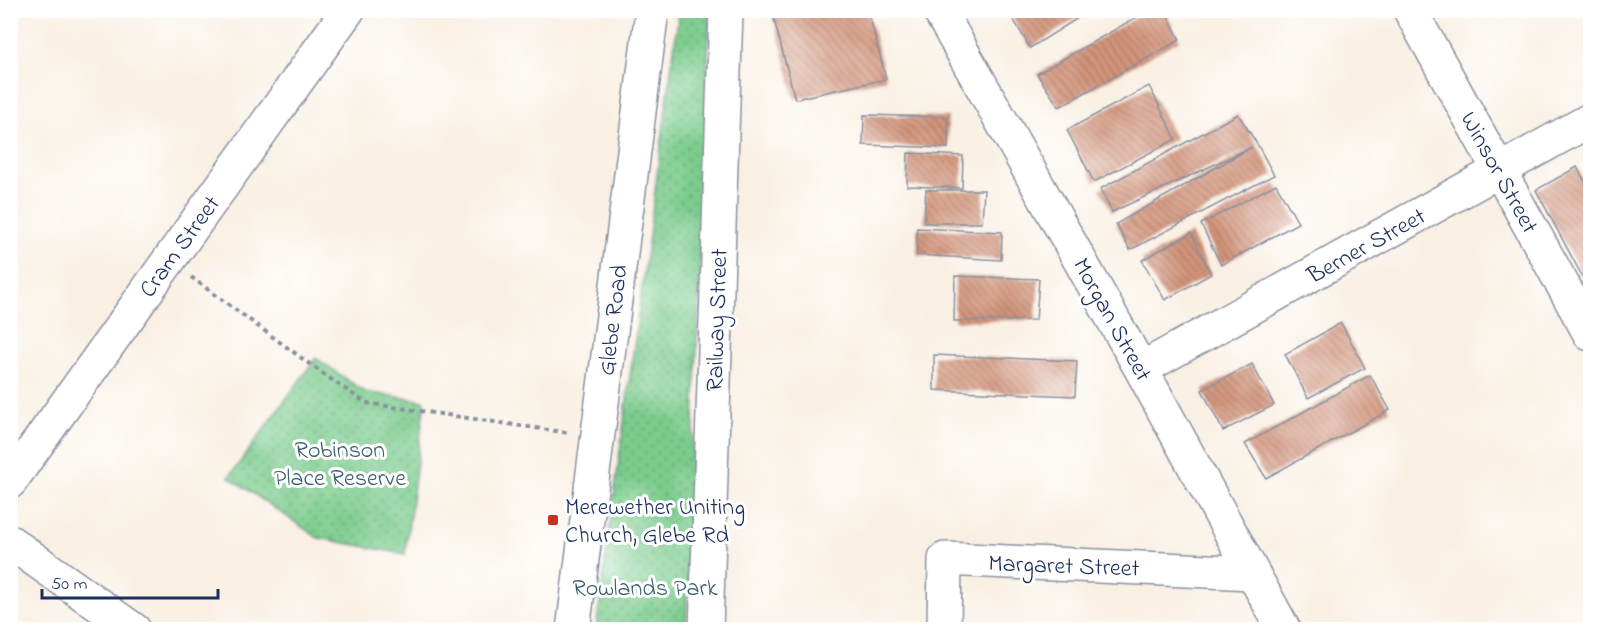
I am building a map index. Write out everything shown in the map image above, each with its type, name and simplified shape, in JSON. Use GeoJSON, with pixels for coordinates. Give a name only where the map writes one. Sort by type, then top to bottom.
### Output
{"type":"FeatureCollection","features":[{"type":"Feature","properties":{"kind":"street","name":"Cram Street"},"geometry":{"type":"LineString","coordinates":[[10,482],[348,10]]}},
{"type":"Feature","properties":{"kind":"street","name":"Glebe Road"},"geometry":{"type":"LineString","coordinates":[[573,630],[652,10]]}},
{"type":"Feature","properties":{"kind":"street","name":"Railway Street"},"geometry":{"type":"LineString","coordinates":[[706,630],[726,10]]}},
{"type":"Feature","properties":{"kind":"street","name":"Morgan Street"},"geometry":{"type":"LineString","coordinates":[[939,10],[1141,369],[1284,630]]}},
{"type":"Feature","properties":{"kind":"street","name":"Winsor Street"},"geometry":{"type":"LineString","coordinates":[[1410,10],[1590,334]]}},
{"type":"Feature","properties":{"kind":"street","name":"Berner Street"},"geometry":{"type":"LineString","coordinates":[[1141,369],[1590,120]]}},
{"type":"Feature","properties":{"kind":"street"},"geometry":{"type":"LineString","coordinates":[[10,542],[134,630]]}},
{"type":"Feature","properties":{"kind":"street","name":"Margaret Street"},"geometry":{"type":"LineString","coordinates":[[944,630],[945,559],[1252,573]]}},
{"type":"Feature","properties":{"kind":"path"},"geometry":{"type":"LineString","coordinates":[[190,276],[366,403],[569,433]]}},
{"type":"Feature","properties":{"kind":"green space","name":"Rowlands Park"},"geometry":{"type":"Polygon","coordinates":[[[679,11],[710,11],[686,629],[596,630],[679,11]]]}},
{"type":"Feature","properties":{"kind":"green space","name":"Robinson Place Reserve"},"geometry":{"type":"Polygon","coordinates":[[[316,358],[365,392],[425,401],[405,554],[318,538],[229,477],[316,358]]]}},
{"type":"Feature","properties":{"kind":"building"},"geometry":{"type":"Polygon","coordinates":[[[781,10],[868,10],[886,79],[795,99],[772,12],[781,10]]]}},
{"type":"Feature","properties":{"kind":"building"},"geometry":{"type":"Polygon","coordinates":[[[1008,10],[1091,10],[1030,48],[1008,10]]]}},
{"type":"Feature","properties":{"kind":"building"},"geometry":{"type":"Polygon","coordinates":[[[1149,10],[1165,10],[1180,40],[1059,107],[1037,74],[1149,10]]]}},
{"type":"Feature","properties":{"kind":"building"},"geometry":{"type":"Polygon","coordinates":[[[1149,86],[1176,139],[1094,182],[1067,130],[1149,86]]]}},
{"type":"Feature","properties":{"kind":"building"},"geometry":{"type":"Polygon","coordinates":[[[1238,114],[1274,175],[1130,250],[1116,224],[1252,147],[1112,212],[1100,189],[1238,114]]]}},
{"type":"Feature","properties":{"kind":"building"},"geometry":{"type":"Polygon","coordinates":[[[864,115],[948,117],[948,148],[863,145],[864,115]]]}},
{"type":"Feature","properties":{"kind":"building"},"geometry":{"type":"Polygon","coordinates":[[[908,153],[963,156],[962,188],[907,186],[908,153]]]}},
{"type":"Feature","properties":{"kind":"building"},"geometry":{"type":"Polygon","coordinates":[[[1577,167],[1590,191],[1590,291],[1536,190],[1577,167]]]}},
{"type":"Feature","properties":{"kind":"building"},"geometry":{"type":"Polygon","coordinates":[[[1276,184],[1298,223],[1221,265],[1201,224],[1276,184]]]}},
{"type":"Feature","properties":{"kind":"building"},"geometry":{"type":"Polygon","coordinates":[[[926,190],[984,190],[982,223],[924,223],[926,190]]]}},
{"type":"Feature","properties":{"kind":"building"},"geometry":{"type":"Polygon","coordinates":[[[917,228],[1002,232],[1001,260],[917,255],[917,228]]]}},
{"type":"Feature","properties":{"kind":"building"},"geometry":{"type":"Polygon","coordinates":[[[1191,233],[1211,274],[1165,300],[1142,260],[1191,233]]]}},
{"type":"Feature","properties":{"kind":"building"},"geometry":{"type":"Polygon","coordinates":[[[955,276],[1039,279],[1036,320],[954,321],[955,276]]]}},
{"type":"Feature","properties":{"kind":"building"},"geometry":{"type":"Polygon","coordinates":[[[1341,323],[1365,368],[1308,398],[1285,354],[1341,323]]]}},
{"type":"Feature","properties":{"kind":"building"},"geometry":{"type":"Polygon","coordinates":[[[934,355],[1077,361],[1075,396],[934,390],[934,355]]]}},
{"type":"Feature","properties":{"kind":"building"},"geometry":{"type":"Polygon","coordinates":[[[1252,364],[1274,405],[1223,431],[1202,390],[1252,364]]]}},
{"type":"Feature","properties":{"kind":"building"},"geometry":{"type":"Polygon","coordinates":[[[1370,375],[1390,410],[1266,478],[1245,444],[1370,375]]]}},
{"type":"Feature","properties":{"kind":"place","name":"Merewether Uniting Church, Glebe Rd"},"geometry":{"type":"Point","coordinates":[553,520]}}]}
